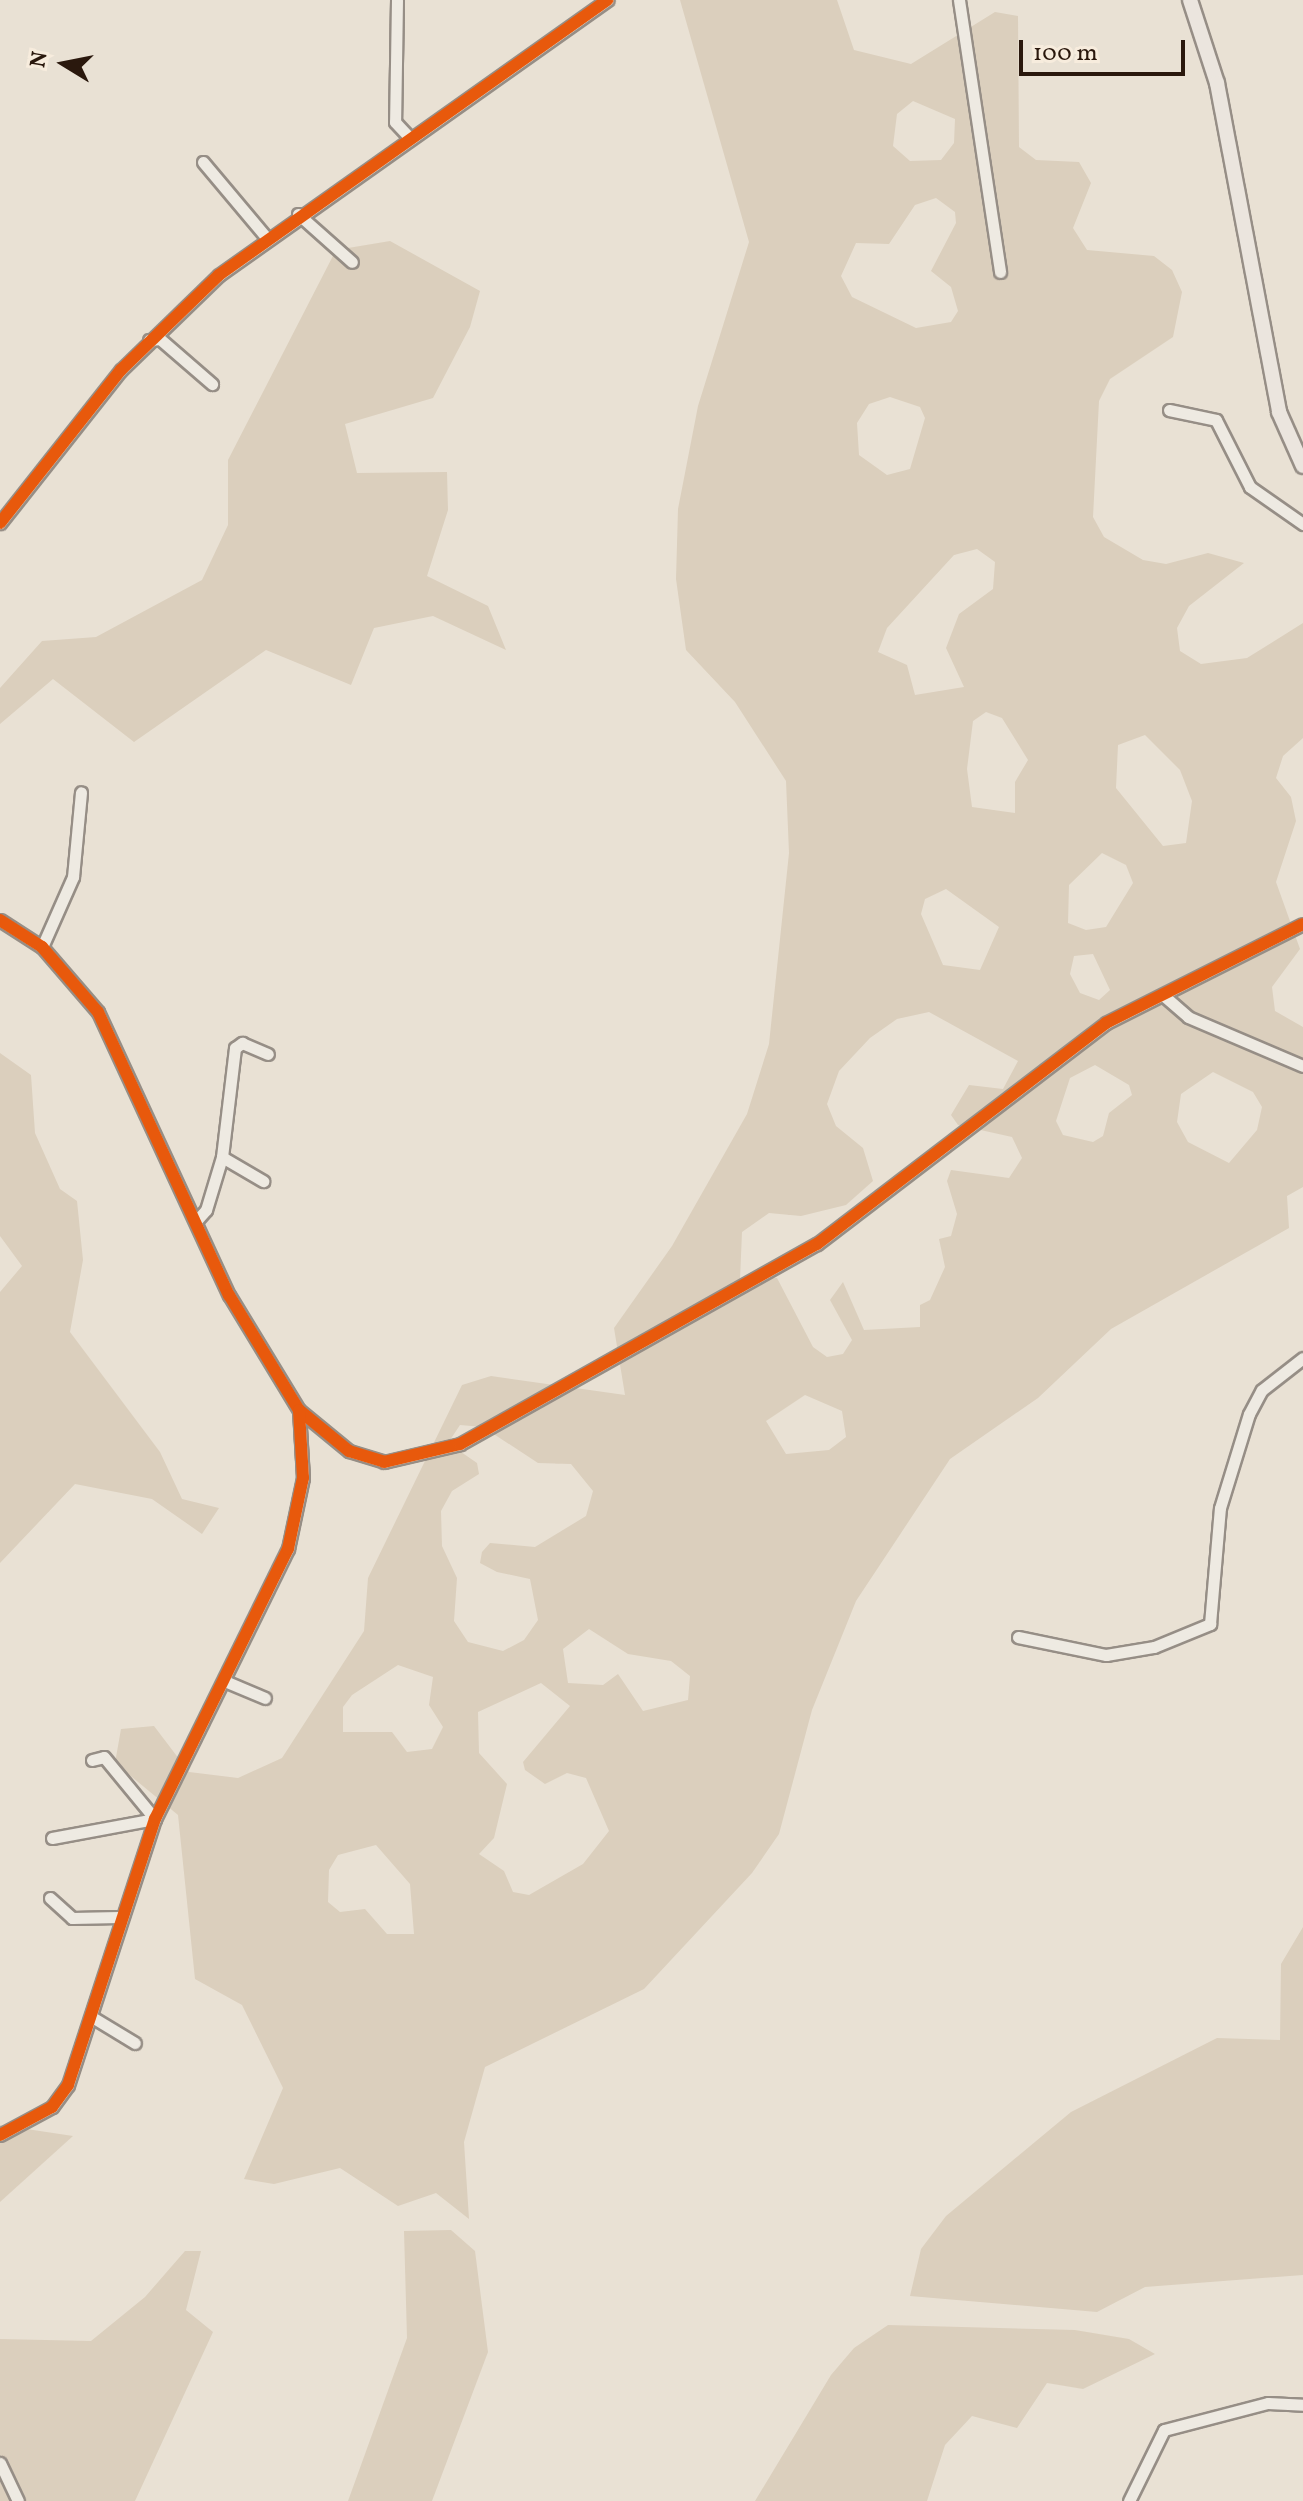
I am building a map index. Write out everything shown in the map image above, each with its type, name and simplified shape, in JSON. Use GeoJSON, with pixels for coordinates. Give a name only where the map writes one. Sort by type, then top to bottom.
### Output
{"type":"FeatureCollection","features":[{"type":"Feature","properties":{"kind":"main road"},"geometry":{"type":"LineString","coordinates":[[1190,0],[1217,83],[1279,412],[1303,466]]}},
{"type":"Feature","properties":{"kind":"street"},"geometry":{"type":"LineString","coordinates":[[397,0],[395,122],[411,139]]}},
{"type":"Feature","properties":{"kind":"street"},"geometry":{"type":"LineString","coordinates":[[0,523],[149,340],[265,236],[411,139],[608,0]]}},
{"type":"Feature","properties":{"kind":"street"},"geometry":{"type":"LineString","coordinates":[[959,0],[1000,272]]}},
{"type":"Feature","properties":{"kind":"street"},"geometry":{"type":"LineString","coordinates":[[203,162],[265,236]]}},
{"type":"Feature","properties":{"kind":"street"},"geometry":{"type":"LineString","coordinates":[[298,214],[352,262]]}},
{"type":"Feature","properties":{"kind":"street"},"geometry":{"type":"LineString","coordinates":[[149,340],[160,339],[212,384]]}},
{"type":"Feature","properties":{"kind":"street"},"geometry":{"type":"LineString","coordinates":[[1169,410],[1216,420],[1250,487],[1303,524]]}},
{"type":"Feature","properties":{"kind":"street"},"geometry":{"type":"LineString","coordinates":[[42,947],[73,877],[81,792]]}},
{"type":"Feature","properties":{"kind":"street"},"geometry":{"type":"LineString","coordinates":[[0,920],[42,947],[98,1012],[233,1303],[299,1410],[371,1460],[415,1459],[460,1444],[825,1239],[1106,1023],[1303,924]]}},
{"type":"Feature","properties":{"kind":"street"},"geometry":{"type":"LineString","coordinates":[[1163,995],[1188,1017],[1303,1066]]}},
{"type":"Feature","properties":{"kind":"street"},"geometry":{"type":"LineString","coordinates":[[196,1221],[206,1210],[222,1157],[235,1048],[242,1043],[268,1054]]}},
{"type":"Feature","properties":{"kind":"street"},"geometry":{"type":"LineString","coordinates":[[222,1157],[263,1181]]}},
{"type":"Feature","properties":{"kind":"street"},"geometry":{"type":"LineString","coordinates":[[1018,1637],[1106,1655],[1154,1647],[1210,1624],[1220,1508],[1249,1414],[1262,1390],[1303,1358]]}},
{"type":"Feature","properties":{"kind":"street"},"geometry":{"type":"LineString","coordinates":[[0,2135],[59,2100],[92,2017],[119,1917],[155,1819],[227,1682],[288,1549],[303,1478],[299,1410]]}},
{"type":"Feature","properties":{"kind":"street"},"geometry":{"type":"LineString","coordinates":[[227,1682],[265,1698]]}},
{"type":"Feature","properties":{"kind":"street"},"geometry":{"type":"LineString","coordinates":[[92,1760],[104,1757],[155,1819]]}},
{"type":"Feature","properties":{"kind":"street"},"geometry":{"type":"LineString","coordinates":[[52,1838],[155,1819]]}},
{"type":"Feature","properties":{"kind":"street"},"geometry":{"type":"LineString","coordinates":[[50,1898],[72,1918],[119,1917]]}},
{"type":"Feature","properties":{"kind":"street"},"geometry":{"type":"LineString","coordinates":[[92,2017],[135,2043]]}},
{"type":"Feature","properties":{"kind":"street"},"geometry":{"type":"LineString","coordinates":[[1129,2501],[1164,2430],[1268,2403],[1303,2405]]}},
{"type":"Feature","properties":{"kind":"street"},"geometry":{"type":"LineString","coordinates":[[0,2463],[18,2501]]}},
{"type":"Feature","properties":{"kind":"shaded area"},"geometry":{"type":"Polygon","coordinates":[[[680,0],[837,0],[854,50],[911,64],[995,12],[1018,16],[1019,147],[1036,160],[1079,162],[1091,183],[1073,228],[1087,250],[1154,256],[1172,270],[1182,292],[1173,337],[1110,379],[1099,401],[1093,517],[1104,537],[1143,560],[1166,564],[1208,553],[1244,563],[1189,606],[1177,628],[1180,651],[1201,664],[1247,658],[1303,623],[1303,738],[1283,756],[1276,778],[1291,797],[1296,821],[1276,882],[1300,949],[1272,987],[1275,1011],[1303,1027],[1303,1187],[1287,1196],[1289,1228],[1111,1329],[1038,1398],[950,1459],[856,1601],[812,1710],[779,1834],[752,1873],[644,1989],[485,2067],[464,2142],[469,2219],[436,2193],[398,2206],[340,2168],[274,2184],[244,2179],[283,2088],[242,2005],[195,1979],[178,1815],[115,1763],[121,1729],[154,1726],[189,1772],[238,1778],[282,1758],[364,1631],[368,1578],[462,1385],[491,1376],[625,1395],[614,1328],[672,1246],[747,1114],[769,1044],[789,853],[786,781],[735,702],[686,650],[676,579],[678,509],[698,406],[749,242],[680,0]],[[913,101],[897,114],[893,146],[910,161],[941,160],[954,143],[955,119],[913,101]],[[936,198],[915,205],[889,244],[856,243],[841,276],[852,297],[916,328],[951,322],[958,311],[951,287],[931,271],[956,223],[955,212],[936,198]],[[890,397],[869,404],[857,423],[859,455],[887,475],[910,469],[925,418],[920,407],[890,397]],[[977,549],[954,555],[887,628],[878,652],[907,665],[915,695],[964,687],[946,648],[959,614],[993,589],[995,562],[977,549]],[[986,712],[973,721],[967,769],[972,807],[1015,813],[1015,782],[1028,760],[1002,718],[986,712]],[[1145,735],[1118,745],[1116,788],[1163,846],[1186,843],[1192,801],[1180,770],[1145,735]],[[1102,853],[1069,885],[1068,923],[1086,930],[1106,927],[1133,883],[1126,865],[1102,853]],[[946,889],[925,899],[921,914],[943,965],[980,970],[999,927],[946,889]],[[1093,954],[1074,956],[1070,974],[1080,993],[1099,1000],[1110,990],[1093,954]],[[929,1012],[897,1019],[870,1038],[839,1071],[827,1104],[836,1126],[863,1148],[873,1181],[846,1205],[801,1216],[769,1213],[742,1232],[740,1280],[777,1278],[813,1347],[827,1357],[843,1354],[852,1340],[830,1300],[843,1282],[864,1330],[920,1327],[920,1305],[930,1300],[945,1267],[939,1239],[951,1236],[957,1214],[947,1181],[951,1170],[1009,1178],[1022,1158],[1012,1137],[958,1125],[951,1115],[969,1085],[1003,1089],[1018,1061],[929,1012]],[[1095,1065],[1070,1078],[1056,1121],[1063,1135],[1093,1142],[1103,1136],[1109,1113],[1132,1095],[1129,1085],[1095,1065]],[[1213,1072],[1181,1094],[1177,1122],[1188,1142],[1229,1163],[1257,1130],[1262,1107],[1253,1092],[1213,1072]],[[805,1395],[766,1421],[786,1454],[829,1450],[846,1437],[842,1411],[805,1395]],[[460,1425],[448,1443],[477,1463],[479,1474],[452,1491],[441,1511],[442,1546],[457,1578],[454,1621],[468,1642],[503,1651],[524,1640],[538,1620],[530,1579],[497,1572],[480,1563],[482,1552],[490,1543],[535,1547],[586,1516],[593,1491],[571,1464],[538,1463],[483,1427],[460,1425]],[[589,1629],[563,1649],[568,1683],[603,1685],[618,1674],[643,1711],[688,1700],[690,1676],[671,1661],[628,1654],[589,1629]],[[398,1665],[352,1695],[343,1707],[343,1732],[392,1732],[407,1752],[432,1749],[443,1727],[429,1705],[433,1677],[398,1665]],[[541,1683],[478,1712],[479,1753],[507,1784],[494,1838],[479,1854],[504,1871],[513,1892],[529,1895],[583,1864],[609,1831],[586,1778],[567,1773],[545,1784],[525,1770],[523,1762],[570,1706],[541,1683]],[[376,1845],[338,1855],[329,1870],[328,1902],[340,1912],[365,1909],[387,1934],[414,1934],[410,1884],[376,1845]]]}},
{"type":"Feature","properties":{"kind":"shaded area"},"geometry":{"type":"Polygon","coordinates":[[[390,241],[480,291],[470,327],[433,398],[345,424],[357,473],[447,472],[448,510],[427,576],[488,606],[506,650],[433,616],[374,628],[351,685],[266,650],[134,742],[53,679],[0,724],[0,688],[42,641],[96,637],[202,580],[228,525],[228,460],[336,250],[390,241]]]}},
{"type":"Feature","properties":{"kind":"shaded area"},"geometry":{"type":"Polygon","coordinates":[[[0,1053],[31,1075],[35,1133],[60,1189],[77,1201],[83,1260],[70,1332],[160,1452],[182,1499],[219,1508],[202,1534],[152,1499],[75,1484],[0,1563],[0,1292],[22,1266],[0,1236],[0,1053]]]}},
{"type":"Feature","properties":{"kind":"shaded area"},"geometry":{"type":"Polygon","coordinates":[[[1303,1927],[1303,2275],[1145,2287],[1097,2312],[910,2296],[921,2249],[946,2216],[1071,2112],[1217,2038],[1280,2040],[1281,1964],[1303,1927]]]}},
{"type":"Feature","properties":{"kind":"shaded area"},"geometry":{"type":"Polygon","coordinates":[[[0,2125],[73,2136],[0,2202],[0,2125]]]}},
{"type":"Feature","properties":{"kind":"shaded area"},"geometry":{"type":"Polygon","coordinates":[[[451,2230],[475,2251],[488,2352],[432,2501],[348,2501],[407,2338],[404,2231],[451,2230]]]}},
{"type":"Feature","properties":{"kind":"shaded area"},"geometry":{"type":"Polygon","coordinates":[[[185,2251],[201,2251],[186,2310],[213,2332],[135,2501],[0,2501],[0,2339],[91,2341],[145,2297],[185,2251]]]}},
{"type":"Feature","properties":{"kind":"shaded area"},"geometry":{"type":"Polygon","coordinates":[[[888,2325],[1075,2330],[1129,2339],[1155,2354],[1083,2389],[1047,2383],[1017,2428],[972,2416],[945,2445],[927,2501],[755,2501],[831,2375],[854,2348],[888,2325]]]}},
{"type":"Feature","properties":{"kind":"cycle path"},"geometry":{"type":"LineString","coordinates":[[0,523],[121,370],[219,275],[608,0]]}},
{"type":"Feature","properties":{"kind":"cycle path"},"geometry":{"type":"LineString","coordinates":[[0,920],[42,947],[98,1012],[229,1295],[299,1410],[349,1451],[384,1462],[460,1444],[817,1244],[1106,1023],[1303,924]]}},
{"type":"Feature","properties":{"kind":"cycle path"},"geometry":{"type":"LineString","coordinates":[[0,2135],[52,2107],[68,2085],[155,1819],[288,1549],[303,1478],[299,1410]]}}]}
